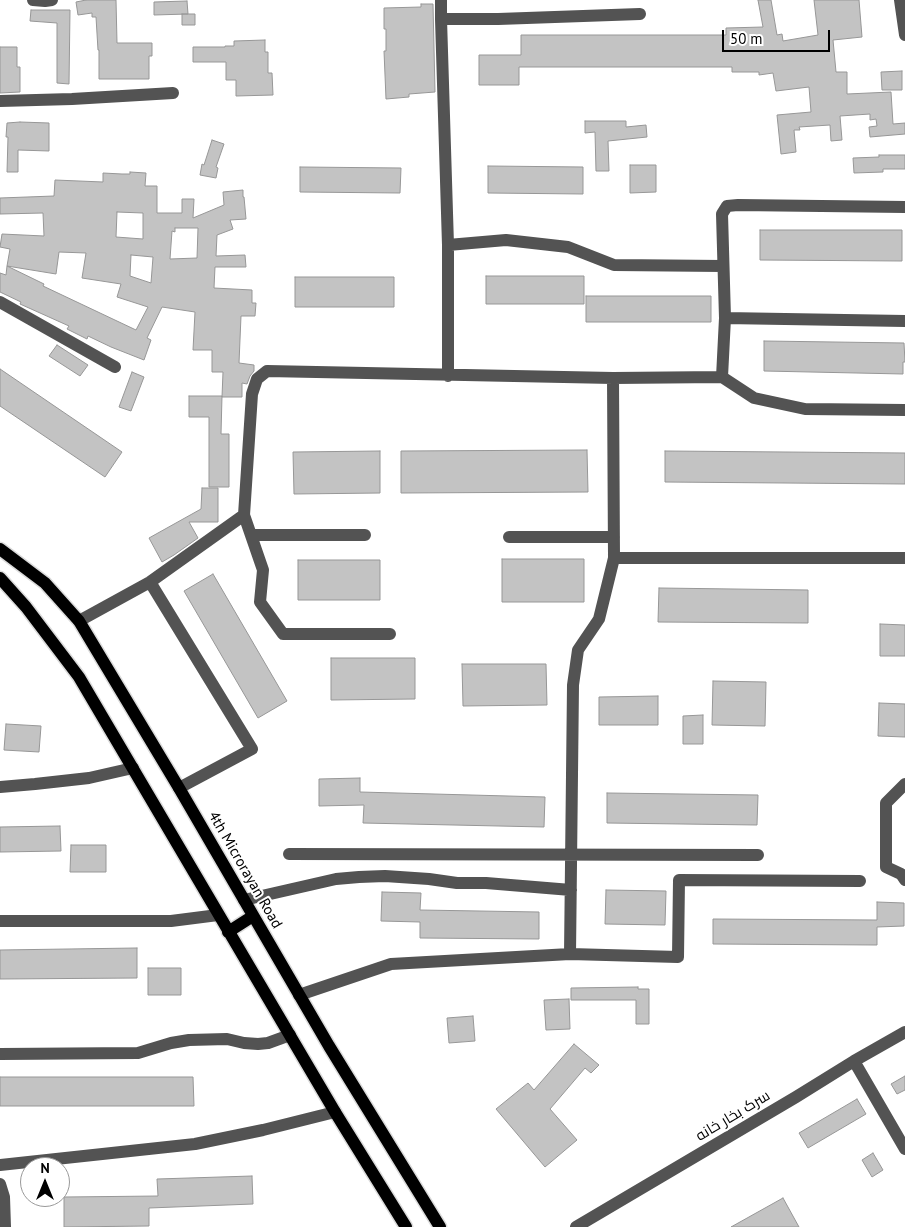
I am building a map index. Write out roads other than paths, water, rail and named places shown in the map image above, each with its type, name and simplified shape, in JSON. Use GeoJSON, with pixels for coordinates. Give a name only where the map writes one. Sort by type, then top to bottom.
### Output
{"type":"FeatureCollection","features":[{"type":"Feature","properties":{"kind":"main road","name":"4th Microrayan Road"},"geometry":{"type":"LineString","coordinates":[[0,549],[46,582],[79,622],[179,788],[334,1055],[440,1227]]}},
{"type":"Feature","properties":{"kind":"main road"},"geometry":{"type":"LineString","coordinates":[[0,578],[26,606],[79,677],[335,1112],[406,1227]]}},
{"type":"Feature","properties":{"kind":"main road"},"geometry":{"type":"LineString","coordinates":[[228,932],[253,916]]}},
{"type":"Feature","properties":{"kind":"street"},"geometry":{"type":"LineString","coordinates":[[33,0],[52,0]]}},
{"type":"Feature","properties":{"kind":"street"},"geometry":{"type":"LineString","coordinates":[[442,0],[448,245],[448,376]]}},
{"type":"Feature","properties":{"kind":"street"},"geometry":{"type":"LineString","coordinates":[[900,0],[905,35]]}},
{"type":"Feature","properties":{"kind":"street"},"geometry":{"type":"LineString","coordinates":[[441,19],[640,14]]}},
{"type":"Feature","properties":{"kind":"street"},"geometry":{"type":"LineString","coordinates":[[0,101],[173,93]]}},
{"type":"Feature","properties":{"kind":"street"},"geometry":{"type":"LineString","coordinates":[[722,377],[725,318],[722,214],[727,206],[905,207]]}},
{"type":"Feature","properties":{"kind":"street"},"geometry":{"type":"LineString","coordinates":[[448,245],[506,240],[568,247],[614,264],[723,266]]}},
{"type":"Feature","properties":{"kind":"street"},"geometry":{"type":"LineString","coordinates":[[0,302],[115,367]]}},
{"type":"Feature","properties":{"kind":"street"},"geometry":{"type":"LineString","coordinates":[[725,318],[905,321]]}},
{"type":"Feature","properties":{"kind":"street"},"geometry":{"type":"LineString","coordinates":[[390,634],[283,634],[260,602],[263,570],[244,515],[252,394],[258,379],[266,371],[448,376],[722,377],[754,398],[805,409],[905,410]]}},
{"type":"Feature","properties":{"kind":"street"},"geometry":{"type":"LineString","coordinates":[[570,954],[572,685],[578,650],[599,619],[614,558],[613,378]]}},
{"type":"Feature","properties":{"kind":"street"},"geometry":{"type":"LineString","coordinates":[[79,622],[150,582],[244,515]]}},
{"type":"Feature","properties":{"kind":"street"},"geometry":{"type":"LineString","coordinates":[[252,535],[365,535]]}},
{"type":"Feature","properties":{"kind":"street"},"geometry":{"type":"LineString","coordinates":[[509,537],[614,537]]}},
{"type":"Feature","properties":{"kind":"street"},"geometry":{"type":"LineString","coordinates":[[614,558],[905,558]]}},
{"type":"Feature","properties":{"kind":"street"},"geometry":{"type":"LineString","coordinates":[[150,582],[252,749],[179,788]]}},
{"type":"Feature","properties":{"kind":"street"},"geometry":{"type":"LineString","coordinates":[[0,787],[89,778],[134,768]]}},
{"type":"Feature","properties":{"kind":"street"},"geometry":{"type":"LineString","coordinates":[[905,784],[886,803],[886,867],[901,874],[905,880]]}},
{"type":"Feature","properties":{"kind":"street"},"geometry":{"type":"LineString","coordinates":[[289,854],[758,855]]}},
{"type":"Feature","properties":{"kind":"street"},"geometry":{"type":"LineString","coordinates":[[244,900],[336,879],[360,877],[429,879],[457,883],[570,890]]}},
{"type":"Feature","properties":{"kind":"street"},"geometry":{"type":"LineString","coordinates":[[299,995],[391,964],[570,954],[678,957],[679,880],[860,881]]}},
{"type":"Feature","properties":{"kind":"street"},"geometry":{"type":"LineString","coordinates":[[0,921],[171,922],[218,915]]}},
{"type":"Feature","properties":{"kind":"street","name":"سرک بخار خانه"},"geometry":{"type":"LineString","coordinates":[[576,1227],[905,1032]]}},
{"type":"Feature","properties":{"kind":"street"},"geometry":{"type":"LineString","coordinates":[[0,1054],[138,1053],[171,1043],[190,1040],[227,1038],[244,1043],[258,1044],[268,1043],[290,1035]]}},
{"type":"Feature","properties":{"kind":"street"},"geometry":{"type":"LineString","coordinates":[[854,1061],[905,1150]]}},
{"type":"Feature","properties":{"kind":"street"},"geometry":{"type":"LineString","coordinates":[[0,1165],[195,1144],[263,1130],[335,1112]]}},
{"type":"Feature","properties":{"kind":"street"},"geometry":{"type":"LineString","coordinates":[[0,1184],[4,1197],[5,1227]]}}]}
